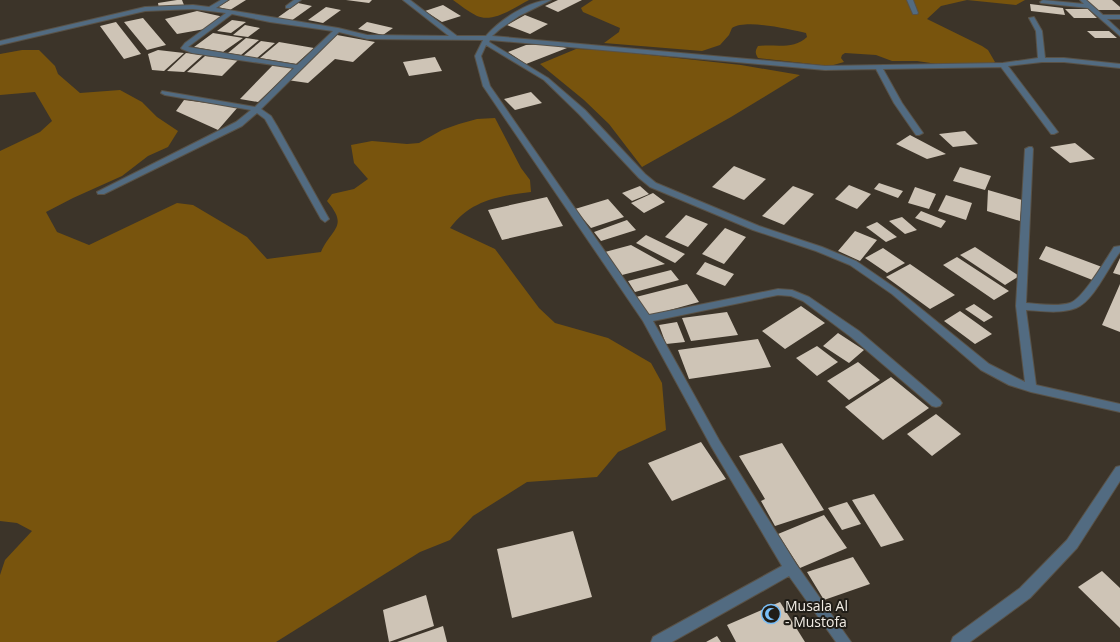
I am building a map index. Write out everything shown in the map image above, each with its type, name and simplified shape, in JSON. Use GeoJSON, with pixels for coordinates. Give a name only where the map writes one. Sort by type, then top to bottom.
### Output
{"type":"FeatureCollection","features":[{"type":"Feature","properties":{"kind":"street"},"geometry":{"type":"LineString","coordinates":[[210,9],[226,0]]}},
{"type":"Feature","properties":{"kind":"street"},"geometry":{"type":"LineString","coordinates":[[288,7],[298,0]]}},
{"type":"Feature","properties":{"kind":"street"},"geometry":{"type":"LineString","coordinates":[[406,0],[455,37]]}},
{"type":"Feature","properties":{"kind":"street"},"geometry":{"type":"LineString","coordinates":[[548,0],[512,17],[499,25],[486,40],[480,51],[478,59],[486,86],[517,128],[647,319],[714,443],[791,568],[844,642]]}},
{"type":"Feature","properties":{"kind":"street"},"geometry":{"type":"LineString","coordinates":[[910,0],[915,13]]}},
{"type":"Feature","properties":{"kind":"street"},"geometry":{"type":"LineString","coordinates":[[1083,0],[1120,34]]}},
{"type":"Feature","properties":{"kind":"street"},"geometry":{"type":"LineString","coordinates":[[1043,2],[1089,6]]}},
{"type":"Feature","properties":{"kind":"street"},"geometry":{"type":"LineString","coordinates":[[0,43],[143,7],[193,7],[338,30],[367,37],[455,37],[824,68],[1003,65],[1042,60],[1064,60],[1120,66]]}},
{"type":"Feature","properties":{"kind":"street"},"geometry":{"type":"LineString","coordinates":[[231,12],[187,44],[184,48],[192,51],[299,67]]}},
{"type":"Feature","properties":{"kind":"street"},"geometry":{"type":"LineString","coordinates":[[1102,17],[1120,18]]}},
{"type":"Feature","properties":{"kind":"street"},"geometry":{"type":"LineString","coordinates":[[1032,18],[1039,31],[1042,60]]}},
{"type":"Feature","properties":{"kind":"street"},"geometry":{"type":"LineString","coordinates":[[101,192],[239,124],[257,109],[338,30]]}},
{"type":"Feature","properties":{"kind":"street"},"geometry":{"type":"LineString","coordinates":[[486,40],[546,79],[582,112],[624,158],[653,185],[756,228],[820,249],[852,263],[895,292],[985,367],[1013,382],[1032,388],[1120,408]]}},
{"type":"Feature","properties":{"kind":"street"},"geometry":{"type":"LineString","coordinates":[[1003,65],[1054,132]]}},
{"type":"Feature","properties":{"kind":"street"},"geometry":{"type":"LineString","coordinates":[[878,66],[898,103],[920,133]]}},
{"type":"Feature","properties":{"kind":"street"},"geometry":{"type":"LineString","coordinates":[[165,93],[257,109],[268,118],[273,126],[325,218]]}},
{"type":"Feature","properties":{"kind":"street"},"geometry":{"type":"LineString","coordinates":[[1029,149],[1021,306],[1032,388]]}},
{"type":"Feature","properties":{"kind":"street"},"geometry":{"type":"LineString","coordinates":[[1021,306],[1046,308],[1074,305],[1089,290],[1117,249],[1120,249]]}},
{"type":"Feature","properties":{"kind":"street"},"geometry":{"type":"LineString","coordinates":[[647,319],[778,292],[792,293],[806,299],[855,334],[936,403]]}},
{"type":"Feature","properties":{"kind":"street"},"geometry":{"type":"LineString","coordinates":[[958,642],[1024,593],[1072,544],[1120,471]]}},
{"type":"Feature","properties":{"kind":"street"},"geometry":{"type":"LineString","coordinates":[[658,642],[791,568]]}},
{"type":"Feature","properties":{"kind":"shaded area"},"geometry":{"type":"Polygon","coordinates":[[[453,0],[529,0],[497,16],[484,18],[477,16],[453,0]]]}},
{"type":"Feature","properties":{"kind":"shaded area"},"geometry":{"type":"Polygon","coordinates":[[[593,0],[967,0],[941,6],[927,19],[982,46],[988,50],[995,62],[991,65],[958,67],[917,61],[892,61],[876,55],[845,53],[841,58],[844,62],[830,66],[758,58],[756,55],[756,49],[758,46],[784,46],[796,44],[807,37],[806,33],[779,27],[747,24],[732,28],[729,35],[720,45],[702,51],[604,43],[619,32],[620,28],[583,12],[581,8],[593,0]]]}},
{"type":"Feature","properties":{"kind":"shaded area"},"geometry":{"type":"Polygon","coordinates":[[[967,0],[1025,0],[1016,5],[967,0]]]}},
{"type":"Feature","properties":{"kind":"shaded area"},"geometry":{"type":"Polygon","coordinates":[[[576,49],[604,50],[741,65],[800,75],[731,117],[642,167],[609,124],[584,100],[540,64],[576,49]]]}},
{"type":"Feature","properties":{"kind":"shaded area"},"geometry":{"type":"Polygon","coordinates":[[[22,50],[39,50],[55,66],[58,74],[80,93],[120,90],[142,102],[157,117],[178,131],[168,147],[148,156],[122,176],[46,212],[57,232],[89,245],[177,203],[193,205],[247,237],[267,259],[321,252],[334,232],[338,222],[334,210],[327,201],[332,194],[354,189],[368,179],[354,163],[351,145],[372,141],[407,144],[419,143],[442,130],[459,124],[477,119],[495,118],[521,168],[530,180],[531,192],[507,195],[476,205],[467,211],[450,228],[495,249],[539,308],[555,323],[608,338],[651,363],[662,383],[666,430],[618,452],[597,477],[527,482],[473,516],[450,540],[420,552],[276,642],[0,642],[0,575],[5,560],[32,531],[17,523],[0,521],[0,151],[40,132],[52,121],[35,92],[0,95],[0,54],[22,50]]]}},
{"type":"Feature","properties":{"kind":"building"},"geometry":{"type":"Polygon","coordinates":[[[182,0],[184,5],[159,9],[158,3],[182,0]]]}},
{"type":"Feature","properties":{"kind":"building"},"geometry":{"type":"Polygon","coordinates":[[[230,0],[246,0],[230,10],[218,7],[230,0]]]}},
{"type":"Feature","properties":{"kind":"building"},"geometry":{"type":"Polygon","coordinates":[[[346,0],[372,0],[369,3],[346,0]]]}},
{"type":"Feature","properties":{"kind":"building"},"geometry":{"type":"Polygon","coordinates":[[[558,0],[582,0],[558,12],[545,6],[558,0]]]}},
{"type":"Feature","properties":{"kind":"building"},"geometry":{"type":"Polygon","coordinates":[[[1085,0],[1112,0],[1120,7],[1120,10],[1097,10],[1085,0]]]}},
{"type":"Feature","properties":{"kind":"building"},"geometry":{"type":"Polygon","coordinates":[[[298,3],[312,6],[291,21],[277,18],[298,3]]]}},
{"type":"Feature","properties":{"kind":"building"},"geometry":{"type":"Polygon","coordinates":[[[1030,4],[1063,8],[1065,15],[1031,11],[1030,4]]]}},
{"type":"Feature","properties":{"kind":"building"},"geometry":{"type":"Polygon","coordinates":[[[443,5],[461,16],[442,22],[425,11],[443,5]]]}},
{"type":"Feature","properties":{"kind":"building"},"geometry":{"type":"Polygon","coordinates":[[[326,7],[341,10],[323,23],[308,20],[326,7]]]}},
{"type":"Feature","properties":{"kind":"building"},"geometry":{"type":"Polygon","coordinates":[[[1065,9],[1088,9],[1097,18],[1074,18],[1065,9]]]}},
{"type":"Feature","properties":{"kind":"building"},"geometry":{"type":"Polygon","coordinates":[[[197,11],[224,17],[205,29],[177,34],[165,19],[197,11]]]}},
{"type":"Feature","properties":{"kind":"building"},"geometry":{"type":"Polygon","coordinates":[[[525,15],[548,24],[530,34],[507,25],[525,15]]]}},
{"type":"Feature","properties":{"kind":"building"},"geometry":{"type":"Polygon","coordinates":[[[143,18],[166,45],[147,50],[124,22],[143,18]]]}},
{"type":"Feature","properties":{"kind":"building"},"geometry":{"type":"Polygon","coordinates":[[[232,20],[246,22],[231,33],[217,31],[232,20]]]}},
{"type":"Feature","properties":{"kind":"building"},"geometry":{"type":"Polygon","coordinates":[[[116,22],[141,54],[124,59],[100,26],[116,22]]]}},
{"type":"Feature","properties":{"kind":"building"},"geometry":{"type":"Polygon","coordinates":[[[367,22],[393,28],[383,35],[358,29],[367,22]]]}},
{"type":"Feature","properties":{"kind":"building"},"geometry":{"type":"Polygon","coordinates":[[[245,25],[260,28],[248,37],[233,35],[245,25]]]}},
{"type":"Feature","properties":{"kind":"building"},"geometry":{"type":"Polygon","coordinates":[[[1087,31],[1109,31],[1117,38],[1095,38],[1087,31]]]}},
{"type":"Feature","properties":{"kind":"building"},"geometry":{"type":"Polygon","coordinates":[[[213,33],[243,38],[223,52],[194,47],[213,33]]]}},
{"type":"Feature","properties":{"kind":"building"},"geometry":{"type":"Polygon","coordinates":[[[337,35],[375,42],[353,62],[335,59],[308,83],[287,80],[337,35]]]}},
{"type":"Feature","properties":{"kind":"building"},"geometry":{"type":"Polygon","coordinates":[[[246,38],[259,40],[241,55],[228,53],[246,38]]]}},
{"type":"Feature","properties":{"kind":"building"},"geometry":{"type":"Polygon","coordinates":[[[261,41],[275,43],[257,58],[243,56],[261,41]]]}},
{"type":"Feature","properties":{"kind":"building"},"geometry":{"type":"Polygon","coordinates":[[[279,42],[314,48],[296,64],[260,58],[279,42]]]}},
{"type":"Feature","properties":{"kind":"building"},"geometry":{"type":"Polygon","coordinates":[[[552,44],[567,48],[526,64],[508,52],[526,45],[552,44]]]}},
{"type":"Feature","properties":{"kind":"building"},"geometry":{"type":"Polygon","coordinates":[[[158,50],[184,53],[164,71],[152,70],[148,54],[158,50]]]}},
{"type":"Feature","properties":{"kind":"building"},"geometry":{"type":"Polygon","coordinates":[[[186,53],[203,55],[184,72],[167,71],[186,53]]]}},
{"type":"Feature","properties":{"kind":"building"},"geometry":{"type":"Polygon","coordinates":[[[205,56],[239,59],[222,76],[187,72],[205,56]]]}},
{"type":"Feature","properties":{"kind":"building"},"geometry":{"type":"Polygon","coordinates":[[[435,57],[442,71],[409,76],[403,62],[435,57]]]}},
{"type":"Feature","properties":{"kind":"building"},"geometry":{"type":"Polygon","coordinates":[[[273,65],[294,68],[258,102],[240,99],[273,65]]]}},
{"type":"Feature","properties":{"kind":"building"},"geometry":{"type":"Polygon","coordinates":[[[531,92],[542,103],[515,110],[504,99],[531,92]]]}},
{"type":"Feature","properties":{"kind":"building"},"geometry":{"type":"Polygon","coordinates":[[[184,100],[238,107],[218,130],[176,111],[184,100]]]}},
{"type":"Feature","properties":{"kind":"building"},"geometry":{"type":"Polygon","coordinates":[[[965,131],[978,144],[953,147],[939,134],[965,131]]]}},
{"type":"Feature","properties":{"kind":"building"},"geometry":{"type":"Polygon","coordinates":[[[910,135],[946,154],[927,159],[896,144],[910,135]]]}},
{"type":"Feature","properties":{"kind":"building"},"geometry":{"type":"Polygon","coordinates":[[[1075,143],[1095,159],[1070,163],[1050,147],[1075,143]]]}},
{"type":"Feature","properties":{"kind":"building"},"geometry":{"type":"Polygon","coordinates":[[[734,166],[766,179],[744,200],[712,187],[734,166]]]}},
{"type":"Feature","properties":{"kind":"building"},"geometry":{"type":"Polygon","coordinates":[[[960,167],[991,176],[985,190],[953,181],[960,167]]]}},
{"type":"Feature","properties":{"kind":"building"},"geometry":{"type":"Polygon","coordinates":[[[879,183],[903,191],[898,198],[874,189],[879,183]]]}},
{"type":"Feature","properties":{"kind":"building"},"geometry":{"type":"Polygon","coordinates":[[[849,185],[871,194],[857,209],[835,199],[849,185]]]}},
{"type":"Feature","properties":{"kind":"building"},"geometry":{"type":"Polygon","coordinates":[[[640,186],[649,194],[632,201],[622,193],[640,186]]]}},
{"type":"Feature","properties":{"kind":"building"},"geometry":{"type":"Polygon","coordinates":[[[793,186],[814,194],[784,225],[762,216],[793,186]]]}},
{"type":"Feature","properties":{"kind":"building"},"geometry":{"type":"Polygon","coordinates":[[[915,187],[936,194],[929,209],[908,203],[915,187]]]}},
{"type":"Feature","properties":{"kind":"building"},"geometry":{"type":"Polygon","coordinates":[[[988,190],[1022,200],[1020,221],[987,211],[988,190]]]}},
{"type":"Feature","properties":{"kind":"building"},"geometry":{"type":"Polygon","coordinates":[[[653,193],[665,202],[644,213],[631,203],[653,193]]]}},
{"type":"Feature","properties":{"kind":"building"},"geometry":{"type":"Polygon","coordinates":[[[946,195],[972,203],[966,220],[938,211],[946,195]]]}},
{"type":"Feature","properties":{"kind":"building"},"geometry":{"type":"Polygon","coordinates":[[[547,197],[563,226],[502,240],[488,210],[547,197]]]}},
{"type":"Feature","properties":{"kind":"building"},"geometry":{"type":"Polygon","coordinates":[[[608,199],[624,217],[591,228],[575,209],[608,199]]]}},
{"type":"Feature","properties":{"kind":"building"},"geometry":{"type":"Polygon","coordinates":[[[921,211],[946,221],[941,228],[915,218],[921,211]]]}},
{"type":"Feature","properties":{"kind":"building"},"geometry":{"type":"Polygon","coordinates":[[[686,215],[708,224],[688,247],[665,237],[686,215]]]}},
{"type":"Feature","properties":{"kind":"building"},"geometry":{"type":"Polygon","coordinates":[[[902,217],[917,230],[905,234],[889,221],[902,217]]]}},
{"type":"Feature","properties":{"kind":"building"},"geometry":{"type":"Polygon","coordinates":[[[627,220],[636,230],[601,241],[594,232],[627,220]]]}},
{"type":"Feature","properties":{"kind":"building"},"geometry":{"type":"Polygon","coordinates":[[[877,222],[897,237],[886,242],[866,227],[877,222]]]}},
{"type":"Feature","properties":{"kind":"building"},"geometry":{"type":"Polygon","coordinates":[[[725,228],[746,237],[724,264],[702,254],[725,228]]]}},
{"type":"Feature","properties":{"kind":"building"},"geometry":{"type":"Polygon","coordinates":[[[855,231],[877,240],[860,261],[838,251],[855,231]]]}},
{"type":"Feature","properties":{"kind":"building"},"geometry":{"type":"Polygon","coordinates":[[[646,235],[685,254],[675,263],[636,243],[646,235]]]}},
{"type":"Feature","properties":{"kind":"building"},"geometry":{"type":"Polygon","coordinates":[[[631,245],[665,264],[622,275],[605,252],[631,245]]]}},
{"type":"Feature","properties":{"kind":"building"},"geometry":{"type":"Polygon","coordinates":[[[1046,246],[1102,267],[1095,281],[1039,259],[1046,246]]]}},
{"type":"Feature","properties":{"kind":"building"},"geometry":{"type":"Polygon","coordinates":[[[975,247],[1019,276],[1005,285],[960,255],[975,247]]]}},
{"type":"Feature","properties":{"kind":"building"},"geometry":{"type":"Polygon","coordinates":[[[883,248],[905,263],[887,273],[865,258],[883,248]]]}},
{"type":"Feature","properties":{"kind":"building"},"geometry":{"type":"Polygon","coordinates":[[[957,257],[1009,291],[994,300],[943,265],[957,257]]]}},
{"type":"Feature","properties":{"kind":"building"},"geometry":{"type":"Polygon","coordinates":[[[1120,258],[1120,275],[1113,273],[1120,258]]]}},
{"type":"Feature","properties":{"kind":"building"},"geometry":{"type":"Polygon","coordinates":[[[705,262],[734,274],[725,286],[696,274],[705,262]]]}},
{"type":"Feature","properties":{"kind":"building"},"geometry":{"type":"Polygon","coordinates":[[[910,264],[955,295],[930,309],[886,277],[910,264]]]}},
{"type":"Feature","properties":{"kind":"building"},"geometry":{"type":"Polygon","coordinates":[[[671,270],[679,280],[635,292],[628,281],[671,270]]]}},
{"type":"Feature","properties":{"kind":"building"},"geometry":{"type":"Polygon","coordinates":[[[687,284],[699,302],[648,316],[636,297],[687,284]]]}},
{"type":"Feature","properties":{"kind":"building"},"geometry":{"type":"Polygon","coordinates":[[[1120,284],[1120,332],[1102,325],[1120,284]]]}},
{"type":"Feature","properties":{"kind":"building"},"geometry":{"type":"Polygon","coordinates":[[[974,304],[993,317],[984,322],[965,309],[974,304]]]}},
{"type":"Feature","properties":{"kind":"building"},"geometry":{"type":"Polygon","coordinates":[[[801,306],[825,323],[785,349],[762,331],[801,306]]]}},
{"type":"Feature","properties":{"kind":"building"},"geometry":{"type":"Polygon","coordinates":[[[960,311],[992,334],[975,344],[944,321],[960,311]]]}},
{"type":"Feature","properties":{"kind":"building"},"geometry":{"type":"Polygon","coordinates":[[[727,312],[738,335],[691,341],[682,318],[727,312]]]}},
{"type":"Feature","properties":{"kind":"building"},"geometry":{"type":"Polygon","coordinates":[[[677,322],[685,342],[666,344],[659,325],[677,322]]]}},
{"type":"Feature","properties":{"kind":"building"},"geometry":{"type":"Polygon","coordinates":[[[838,333],[864,350],[849,363],[823,346],[838,333]]]}},
{"type":"Feature","properties":{"kind":"building"},"geometry":{"type":"Polygon","coordinates":[[[758,339],[771,367],[689,379],[678,350],[758,339]]]}},
{"type":"Feature","properties":{"kind":"building"},"geometry":{"type":"Polygon","coordinates":[[[817,346],[838,362],[817,376],[796,358],[817,346]]]}},
{"type":"Feature","properties":{"kind":"building"},"geometry":{"type":"Polygon","coordinates":[[[858,362],[880,380],[849,400],[827,381],[858,362]]]}},
{"type":"Feature","properties":{"kind":"building"},"geometry":{"type":"Polygon","coordinates":[[[891,377],[929,408],[883,440],[845,407],[891,377]]]}},
{"type":"Feature","properties":{"kind":"building"},"geometry":{"type":"Polygon","coordinates":[[[936,414],[961,434],[932,456],[907,434],[936,414]]]}},
{"type":"Feature","properties":{"kind":"building"},"geometry":{"type":"Polygon","coordinates":[[[701,442],[726,479],[672,501],[648,463],[701,442]]]}},
{"type":"Feature","properties":{"kind":"building"},"geometry":{"type":"Polygon","coordinates":[[[782,443],[824,510],[775,526],[761,501],[765,499],[739,456],[782,443]]]}},
{"type":"Feature","properties":{"kind":"building"},"geometry":{"type":"Polygon","coordinates":[[[874,494],[904,540],[881,547],[852,500],[874,494]]]}},
{"type":"Feature","properties":{"kind":"building"},"geometry":{"type":"Polygon","coordinates":[[[847,502],[861,524],[842,530],[828,508],[847,502]]]}},
{"type":"Feature","properties":{"kind":"building"},"geometry":{"type":"Polygon","coordinates":[[[824,515],[847,548],[800,568],[778,534],[824,515]]]}},
{"type":"Feature","properties":{"kind":"building"},"geometry":{"type":"Polygon","coordinates":[[[573,531],[592,597],[512,618],[497,549],[573,531]]]}},
{"type":"Feature","properties":{"kind":"building"},"geometry":{"type":"Polygon","coordinates":[[[853,557],[870,584],[824,600],[807,572],[853,557]]]}},
{"type":"Feature","properties":{"kind":"building"},"geometry":{"type":"Polygon","coordinates":[[[1102,571],[1120,588],[1120,628],[1078,587],[1102,571]]]}},
{"type":"Feature","properties":{"kind":"building"},"geometry":{"type":"Polygon","coordinates":[[[426,595],[434,626],[389,642],[383,610],[426,595]]]}},
{"type":"Feature","properties":{"kind":"building","name":"Musala Al - Mustofa"},"geometry":{"type":"Polygon","coordinates":[[[780,602],[805,642],[736,642],[727,625],[780,602]]]}},
{"type":"Feature","properties":{"kind":"building"},"geometry":{"type":"Polygon","coordinates":[[[443,626],[447,642],[397,642],[443,626]]]}},
{"type":"Feature","properties":{"kind":"building"},"geometry":{"type":"Polygon","coordinates":[[[717,636],[721,642],[706,642],[717,636]]]}},
{"type":"Feature","properties":{"kind":"place","name":"Musala Al - Mustofa"},"geometry":{"type":"Point","coordinates":[771,614]}}]}
